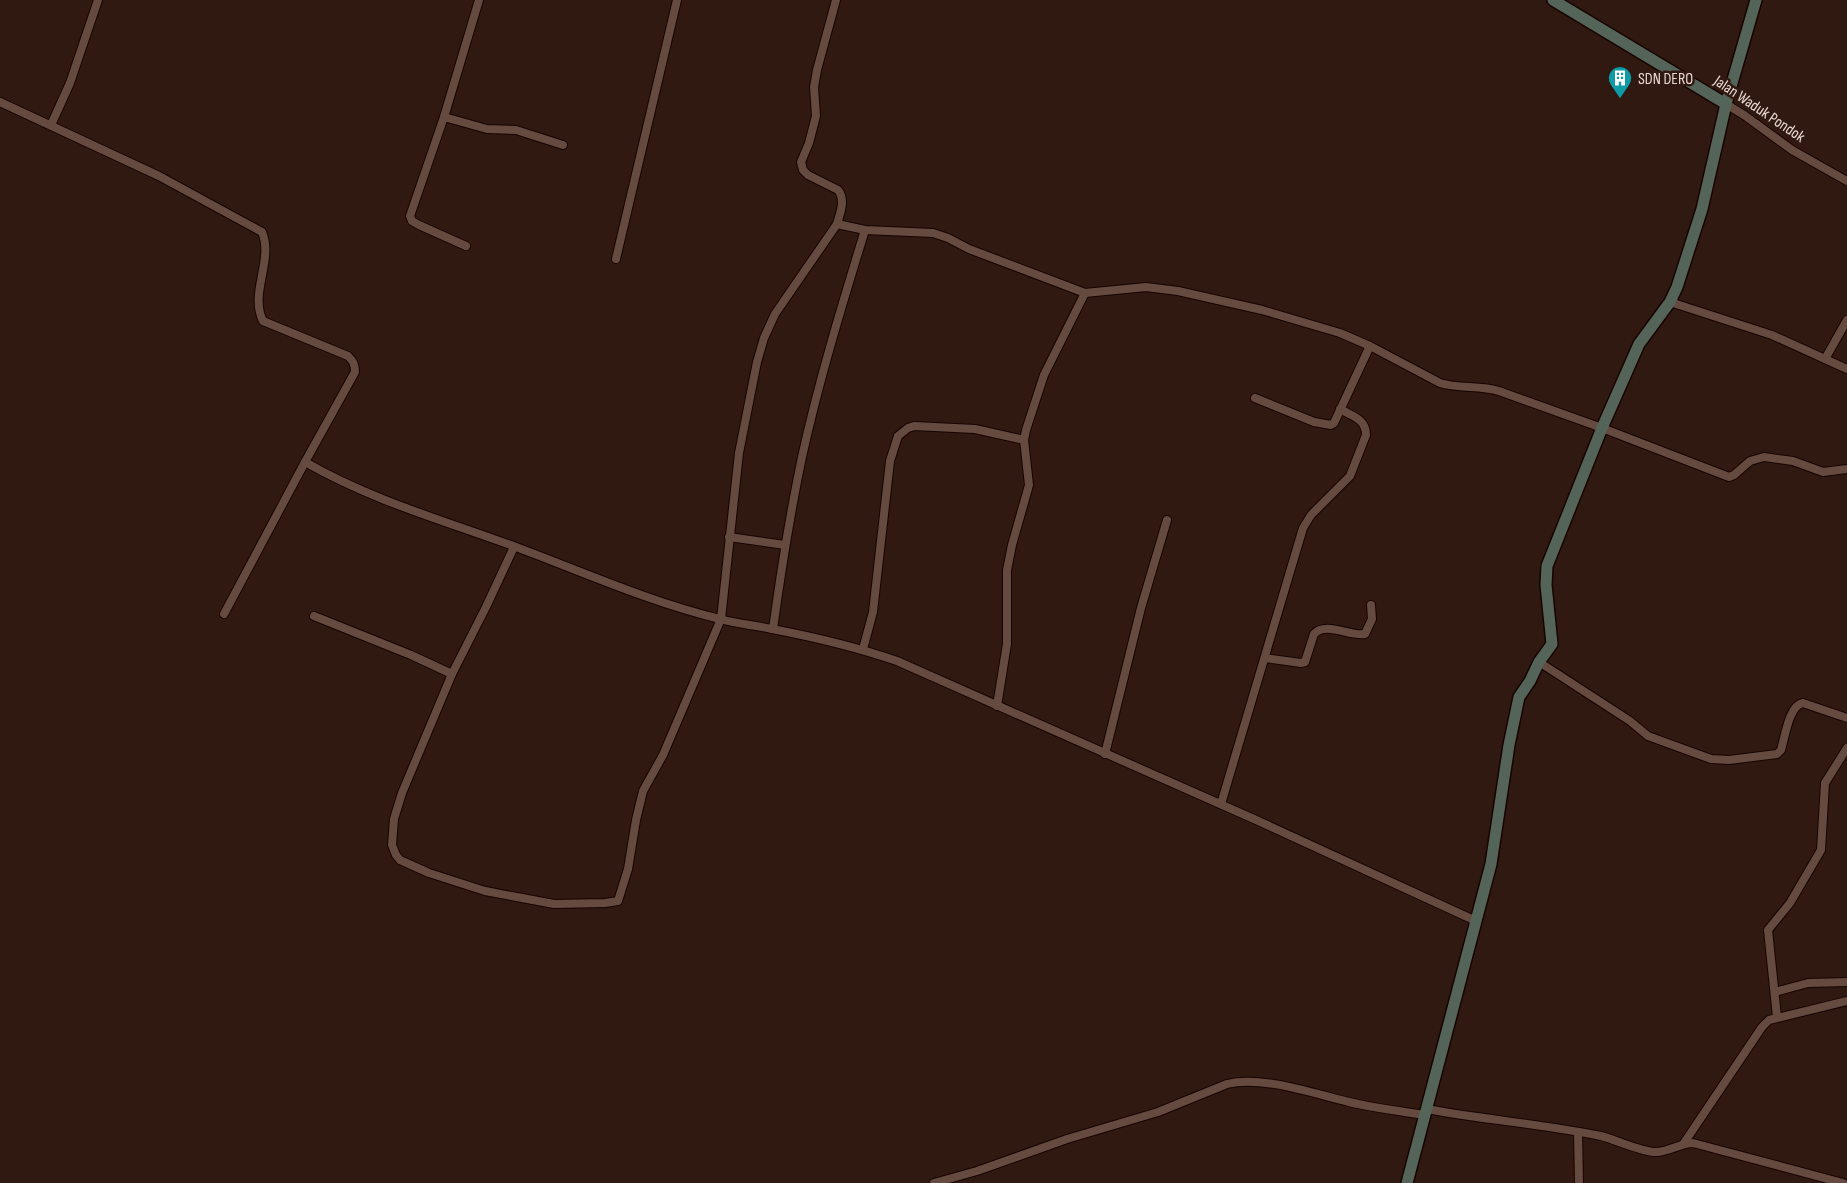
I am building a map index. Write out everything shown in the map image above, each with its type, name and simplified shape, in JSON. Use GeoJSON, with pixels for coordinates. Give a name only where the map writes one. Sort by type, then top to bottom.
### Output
{"type":"FeatureCollection","features":[{"type":"Feature","properties":{"kind":"street"},"geometry":{"type":"LineString","coordinates":[[51,124],[70,83],[98,0]]}},
{"type":"Feature","properties":{"kind":"street"},"geometry":{"type":"LineString","coordinates":[[466,246],[410,219],[411,208],[444,118],[479,0]]}},
{"type":"Feature","properties":{"kind":"street"},"geometry":{"type":"LineString","coordinates":[[616,259],[677,0]]}},
{"type":"Feature","properties":{"kind":"street"},"geometry":{"type":"LineString","coordinates":[[514,547],[452,674],[402,793],[394,819],[392,845],[400,860],[429,873],[485,890],[554,904],[613,903],[618,901],[620,896],[644,791],[663,755],[720,619],[739,453],[757,362],[764,338],[775,314],[837,224],[841,208],[841,194],[833,186],[808,175],[803,170],[801,162],[809,143],[816,116],[814,87],[836,0]]}},
{"type":"Feature","properties":{"kind":"street","name":"Jalan Waduk Pondok"},"geometry":{"type":"LineString","coordinates":[[1553,0],[1744,115],[1792,150],[1847,181]]}},
{"type":"Feature","properties":{"kind":"street"},"geometry":{"type":"LineString","coordinates":[[1407,1183],[1491,864],[1513,723],[1519,698],[1539,662],[1552,644],[1546,585],[1547,566],[1602,428],[1639,344],[1670,302],[1677,287],[1702,209],[1726,104],[1756,0]]}},
{"type":"Feature","properties":{"kind":"street"},"geometry":{"type":"LineString","coordinates":[[0,102],[51,124],[159,176],[263,233],[265,249],[258,305],[263,321],[348,356],[353,361],[355,372],[224,614]]}},
{"type":"Feature","properties":{"kind":"street"},"geometry":{"type":"LineString","coordinates":[[444,118],[487,129],[516,130],[563,145]]}},
{"type":"Feature","properties":{"kind":"street"},"geometry":{"type":"LineString","coordinates":[[837,224],[865,230],[933,233],[948,238],[969,249],[1085,293],[1135,287],[1178,291],[1262,310],[1340,333],[1370,346],[1440,383],[1488,387],[1729,477],[1734,476],[1750,461],[1764,457],[1793,462],[1822,472],[1847,469]]}},
{"type":"Feature","properties":{"kind":"street"},"geometry":{"type":"LineString","coordinates":[[773,629],[785,545],[805,446],[838,318],[865,230]]}},
{"type":"Feature","properties":{"kind":"street"},"geometry":{"type":"LineString","coordinates":[[997,706],[1007,644],[1007,570],[1029,485],[1024,440],[1044,376],[1085,293]]}},
{"type":"Feature","properties":{"kind":"street"},"geometry":{"type":"LineString","coordinates":[[1670,302],[1772,335],[1847,369]]}},
{"type":"Feature","properties":{"kind":"street"},"geometry":{"type":"LineString","coordinates":[[1825,359],[1847,320]]}},
{"type":"Feature","properties":{"kind":"street"},"geometry":{"type":"LineString","coordinates":[[1255,398],[1328,426],[1334,423],[1370,346]]}},
{"type":"Feature","properties":{"kind":"street"},"geometry":{"type":"LineString","coordinates":[[1221,804],[1303,528],[1311,515],[1350,476],[1366,435],[1366,428],[1362,421],[1340,409]]}},
{"type":"Feature","properties":{"kind":"street"},"geometry":{"type":"LineString","coordinates":[[863,649],[873,612],[890,461],[898,436],[914,426],[975,429],[1024,440]]}},
{"type":"Feature","properties":{"kind":"street"},"geometry":{"type":"LineString","coordinates":[[306,462],[321,471],[378,497],[608,583],[720,619],[863,649],[897,661],[1221,804],[1476,921]]}},
{"type":"Feature","properties":{"kind":"street"},"geometry":{"type":"LineString","coordinates":[[1105,754],[1141,608],[1167,520]]}},
{"type":"Feature","properties":{"kind":"street"},"geometry":{"type":"LineString","coordinates":[[730,537],[785,545]]}},
{"type":"Feature","properties":{"kind":"street"},"geometry":{"type":"LineString","coordinates":[[1265,658],[1305,662],[1314,634],[1322,629],[1332,629],[1356,635],[1366,634],[1372,619],[1371,604]]}},
{"type":"Feature","properties":{"kind":"street"},"geometry":{"type":"LineString","coordinates":[[314,616],[411,655],[452,674]]}},
{"type":"Feature","properties":{"kind":"street"},"geometry":{"type":"LineString","coordinates":[[1539,662],[1630,721],[1648,736],[1711,759],[1729,760],[1777,754],[1781,750],[1792,710],[1799,703],[1847,718]]}},
{"type":"Feature","properties":{"kind":"street"},"geometry":{"type":"LineString","coordinates":[[1777,1017],[1769,928],[1784,912],[1821,850],[1826,782],[1847,748]]}},
{"type":"Feature","properties":{"kind":"street"},"geometry":{"type":"LineString","coordinates":[[1775,992],[1808,983],[1847,982]]}},
{"type":"Feature","properties":{"kind":"street"},"geometry":{"type":"LineString","coordinates":[[1684,1143],[1762,1027],[1769,1020],[1847,1001]]}},
{"type":"Feature","properties":{"kind":"street"},"geometry":{"type":"LineString","coordinates":[[934,1183],[978,1171],[1066,1139],[1158,1112],[1227,1084],[1239,1082],[1293,1088],[1375,1108],[1426,1112],[1578,1132],[1603,1137],[1648,1151],[1662,1151],[1684,1143],[1693,1143],[1843,1183]]}},
{"type":"Feature","properties":{"kind":"street"},"geometry":{"type":"LineString","coordinates":[[1578,1132],[1579,1183]]}},
{"type":"Feature","properties":{"kind":"place","name":"SDN DERO"},"geometry":{"type":"Point","coordinates":[1620,99]}}]}
